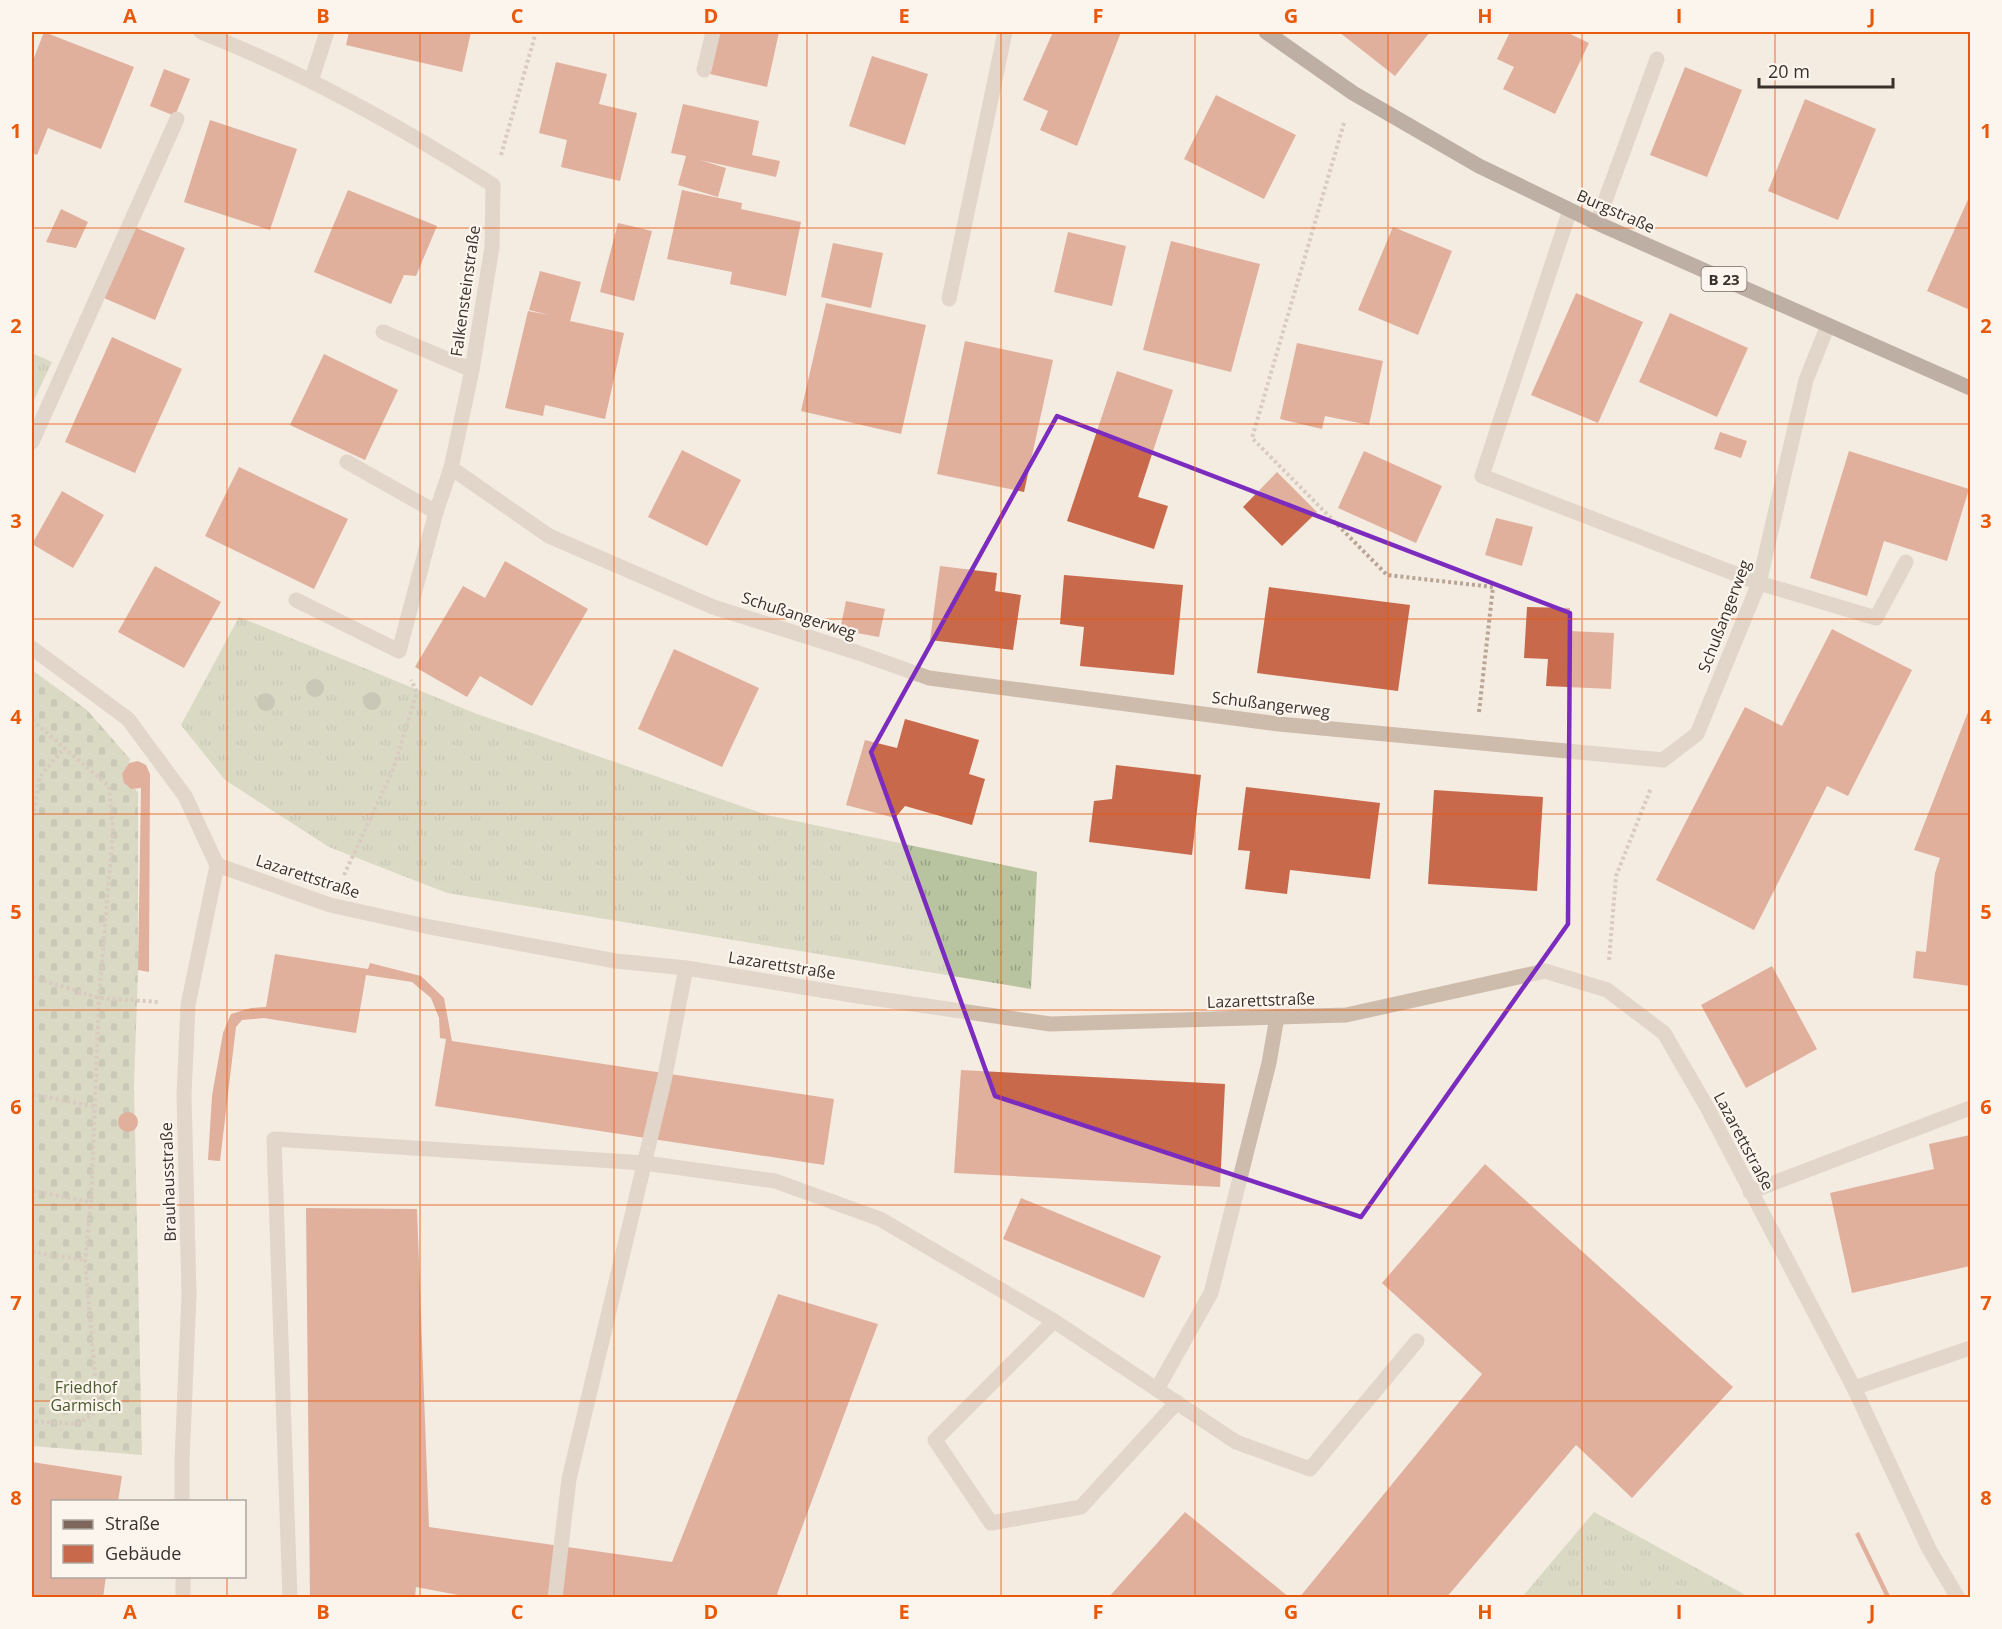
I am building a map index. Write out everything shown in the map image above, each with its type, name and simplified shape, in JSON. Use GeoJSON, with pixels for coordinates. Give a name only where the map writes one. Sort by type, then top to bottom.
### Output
{"type":"FeatureCollection","features":[{"type":"Feature","properties":{"kind":"main road","name":"Burgstraße"},"geometry":{"type":"LineString","coordinates":[[1266,32],[1353,93],[1479,166],[1596,223],[1971,388]]}},
{"type":"Feature","properties":{"kind":"street"},"geometry":{"type":"LineString","coordinates":[[201,32],[257,54],[311,81],[440,152],[493,185]]}},
{"type":"Feature","properties":{"kind":"street"},"geometry":{"type":"LineString","coordinates":[[311,81],[327,32]]}},
{"type":"Feature","properties":{"kind":"street"},"geometry":{"type":"LineString","coordinates":[[704,70],[713,32]]}},
{"type":"Feature","properties":{"kind":"street"},"geometry":{"type":"LineString","coordinates":[[948,299],[1005,32]]}},
{"type":"Feature","properties":{"kind":"street"},"geometry":{"type":"LineString","coordinates":[[1596,223],[1657,58]]}},
{"type":"Feature","properties":{"kind":"street"},"geometry":{"type":"LineString","coordinates":[[32,442],[177,118]]}},
{"type":"Feature","properties":{"kind":"street","name":"Falkensteinstraße"},"geometry":{"type":"LineString","coordinates":[[399,651],[436,512],[451,468],[472,370],[492,247],[493,185]]}},
{"type":"Feature","properties":{"kind":"street"},"geometry":{"type":"LineString","coordinates":[[1569,210],[1482,476],[1759,583],[1876,618],[1906,562]]}},
{"type":"Feature","properties":{"kind":"street","name":"Schußangerweg"},"geometry":{"type":"LineString","coordinates":[[451,468],[549,536],[713,607],[856,652],[929,678],[1279,724],[1663,760],[1696,734],[1759,583],[1806,380],[1828,325]]}},
{"type":"Feature","properties":{"kind":"street"},"geometry":{"type":"LineString","coordinates":[[383,332],[472,370]]}},
{"type":"Feature","properties":{"kind":"street"},"geometry":{"type":"LineString","coordinates":[[347,462],[436,512]]}},
{"type":"Feature","properties":{"kind":"street"},"geometry":{"type":"LineString","coordinates":[[296,600],[399,651]]}},
{"type":"Feature","properties":{"kind":"street"},"geometry":{"type":"LineString","coordinates":[[32,648],[128,719],[185,796],[218,865]]}},
{"type":"Feature","properties":{"kind":"street","name":"Lazarettstraße"},"geometry":{"type":"LineString","coordinates":[[218,865],[330,905],[430,927],[616,961],[686,968],[1050,1024],[1346,1015],[1545,971],[1606,990],[1664,1033],[1708,1109],[1854,1388],[1929,1549],[1958,1598]]}},
{"type":"Feature","properties":{"kind":"street","name":"Brauhausstraße"},"geometry":{"type":"LineString","coordinates":[[182,1500],[189,1295],[183,1095],[188,1005],[218,865]]}},
{"type":"Feature","properties":{"kind":"street"},"geometry":{"type":"LineString","coordinates":[[555,1598],[569,1479],[664,1081],[686,968]]}},
{"type":"Feature","properties":{"kind":"street"},"geometry":{"type":"LineString","coordinates":[[1157,1389],[1211,1293],[1269,1063],[1277,1017]]}},
{"type":"Feature","properties":{"kind":"street"},"geometry":{"type":"LineString","coordinates":[[1750,1192],[1971,1108]]}},
{"type":"Feature","properties":{"kind":"street"},"geometry":{"type":"LineString","coordinates":[[290,1598],[274,1139],[645,1163],[775,1181],[880,1219],[1054,1321],[1236,1442],[1310,1469],[1417,1341]]}},
{"type":"Feature","properties":{"kind":"street"},"geometry":{"type":"LineString","coordinates":[[1054,1321],[935,1440],[991,1522],[1081,1507],[1177,1402]]}},
{"type":"Feature","properties":{"kind":"street"},"geometry":{"type":"LineString","coordinates":[[1854,1388],[1971,1348]]}},
{"type":"Feature","properties":{"kind":"street"},"geometry":{"type":"LineString","coordinates":[[183,1578],[183,1598]]}},
{"type":"Feature","properties":{"kind":"path"},"geometry":{"type":"LineString","coordinates":[[493,185],[536,32]]}},
{"type":"Feature","properties":{"kind":"path"},"geometry":{"type":"LineString","coordinates":[[1353,93],[1252,438],[1387,575],[1494,587],[1476,743]]}},
{"type":"Feature","properties":{"kind":"path"},"geometry":{"type":"LineString","coordinates":[[330,905],[393,770],[417,692],[399,651]]}},
{"type":"Feature","properties":{"kind":"path"},"geometry":{"type":"LineString","coordinates":[[32,720],[109,786],[113,830],[99,998],[92,1202],[85,1260],[98,1411],[77,1424],[32,1420]]}},
{"type":"Feature","properties":{"kind":"path"},"geometry":{"type":"LineString","coordinates":[[32,823],[40,776],[64,748]]}},
{"type":"Feature","properties":{"kind":"path"},"geometry":{"type":"LineString","coordinates":[[1606,990],[1616,876],[1663,760]]}},
{"type":"Feature","properties":{"kind":"path"},"geometry":{"type":"LineString","coordinates":[[32,977],[99,998],[188,1005]]}},
{"type":"Feature","properties":{"kind":"path"},"geometry":{"type":"LineString","coordinates":[[32,1094],[96,1107]]}},
{"type":"Feature","properties":{"kind":"path"},"geometry":{"type":"LineString","coordinates":[[32,1191],[92,1202]]}},
{"type":"Feature","properties":{"kind":"path"},"geometry":{"type":"LineString","coordinates":[[32,1252],[85,1260]]}},
{"type":"Feature","properties":{"kind":"highlighted area"},"geometry":{"type":"Polygon","coordinates":[[[1057,416],[1570,613],[1568,924],[1361,1217],[995,1096],[871,752],[1057,416]]]}},
{"type":"Feature","properties":{"kind":"green space"},"geometry":{"type":"Polygon","coordinates":[[[32,353],[52,362],[32,404],[32,353]]]}},
{"type":"Feature","properties":{"kind":"green space"},"geometry":{"type":"Polygon","coordinates":[[[239,617],[477,714],[767,815],[1037,872],[1031,989],[447,893],[329,847],[225,780],[181,725],[239,617]]]}},
{"type":"Feature","properties":{"kind":"green space","name":"Friedhof Garmisch"},"geometry":{"type":"Polygon","coordinates":[[[32,670],[87,710],[130,759],[123,779],[138,792],[138,970],[134,1086],[142,1455],[32,1446],[32,670]]]}},
{"type":"Feature","properties":{"kind":"green space"},"geometry":{"type":"Polygon","coordinates":[[[1594,1512],[1749,1597],[1522,1597],[1594,1512]]]}},
{"type":"Feature","properties":{"kind":"building"},"geometry":{"type":"Polygon","coordinates":[[[44,32],[134,67],[101,149],[48,128],[37,155],[32,153],[32,63],[44,32]]]}},
{"type":"Feature","properties":{"kind":"building"},"geometry":{"type":"Polygon","coordinates":[[[349,32],[471,32],[462,72],[346,45],[349,32]]]}},
{"type":"Feature","properties":{"kind":"building"},"geometry":{"type":"Polygon","coordinates":[[[719,32],[779,32],[767,87],[710,74],[719,32]]]}},
{"type":"Feature","properties":{"kind":"building"},"geometry":{"type":"Polygon","coordinates":[[[1053,32],[1121,32],[1077,146],[1040,130],[1048,111],[1023,100],[1053,32]]]}},
{"type":"Feature","properties":{"kind":"building"},"geometry":{"type":"Polygon","coordinates":[[[1339,32],[1430,32],[1395,76],[1339,32]]]}},
{"type":"Feature","properties":{"kind":"building"},"geometry":{"type":"Polygon","coordinates":[[[1510,32],[1566,32],[1589,43],[1555,114],[1503,89],[1514,67],[1497,59],[1510,32]]]}},
{"type":"Feature","properties":{"kind":"building"},"geometry":{"type":"Polygon","coordinates":[[[872,56],[928,74],[905,145],[849,126],[872,56]]]}},
{"type":"Feature","properties":{"kind":"building"},"geometry":{"type":"Polygon","coordinates":[[[556,62],[607,74],[599,104],[637,113],[620,181],[561,167],[567,140],[539,133],[556,62]]]}},
{"type":"Feature","properties":{"kind":"building"},"geometry":{"type":"Polygon","coordinates":[[[1685,67],[1742,90],[1707,177],[1650,155],[1685,67]]]}},
{"type":"Feature","properties":{"kind":"building"},"geometry":{"type":"Polygon","coordinates":[[[164,69],[190,79],[175,116],[150,106],[164,69]]]}},
{"type":"Feature","properties":{"kind":"building"},"geometry":{"type":"Polygon","coordinates":[[[1216,95],[1296,135],[1264,199],[1184,159],[1216,95]]]}},
{"type":"Feature","properties":{"kind":"building"},"geometry":{"type":"Polygon","coordinates":[[[1805,99],[1876,129],[1838,220],[1768,191],[1805,99]]]}},
{"type":"Feature","properties":{"kind":"building"},"geometry":{"type":"Polygon","coordinates":[[[683,104],[759,121],[752,155],[780,161],[776,177],[700,160],[726,168],[718,197],[678,185],[686,156],[671,153],[683,104]]]}},
{"type":"Feature","properties":{"kind":"building"},"geometry":{"type":"Polygon","coordinates":[[[210,120],[297,149],[270,230],[184,202],[210,120]]]}},
{"type":"Feature","properties":{"kind":"building"},"geometry":{"type":"Polygon","coordinates":[[[348,190],[437,226],[416,276],[404,275],[391,304],[314,272],[348,190]]]}},
{"type":"Feature","properties":{"kind":"building"},"geometry":{"type":"Polygon","coordinates":[[[682,190],[742,203],[741,209],[801,222],[786,296],[730,284],[732,272],[667,259],[682,190]]]}},
{"type":"Feature","properties":{"kind":"building"},"geometry":{"type":"Polygon","coordinates":[[[1970,195],[1970,310],[1927,291],[1970,195]]]}},
{"type":"Feature","properties":{"kind":"building"},"geometry":{"type":"Polygon","coordinates":[[[61,209],[88,222],[76,248],[46,242],[61,209]]]}},
{"type":"Feature","properties":{"kind":"building"},"geometry":{"type":"Polygon","coordinates":[[[618,223],[652,231],[634,301],[600,292],[618,223]]]}},
{"type":"Feature","properties":{"kind":"building"},"geometry":{"type":"Polygon","coordinates":[[[134,227],[185,248],[155,320],[104,298],[134,227]]]}},
{"type":"Feature","properties":{"kind":"building"},"geometry":{"type":"Polygon","coordinates":[[[1393,227],[1452,251],[1418,335],[1358,310],[1393,227]]]}},
{"type":"Feature","properties":{"kind":"building"},"geometry":{"type":"Polygon","coordinates":[[[1068,232],[1126,246],[1112,306],[1054,292],[1068,232]]]}},
{"type":"Feature","properties":{"kind":"building"},"geometry":{"type":"Polygon","coordinates":[[[1171,241],[1260,264],[1231,372],[1143,350],[1171,241]]]}},
{"type":"Feature","properties":{"kind":"building"},"geometry":{"type":"Polygon","coordinates":[[[833,243],[883,253],[871,308],[821,297],[833,243]]]}},
{"type":"Feature","properties":{"kind":"building"},"geometry":{"type":"Polygon","coordinates":[[[540,271],[581,282],[570,321],[624,333],[605,419],[545,405],[543,416],[505,408],[528,311],[549,315],[529,310],[540,271]]]}},
{"type":"Feature","properties":{"kind":"building"},"geometry":{"type":"Polygon","coordinates":[[[1576,293],[1643,322],[1598,423],[1531,395],[1576,293]]]}},
{"type":"Feature","properties":{"kind":"building"},"geometry":{"type":"Polygon","coordinates":[[[826,303],[926,325],[901,434],[801,411],[826,303]]]}},
{"type":"Feature","properties":{"kind":"building"},"geometry":{"type":"Polygon","coordinates":[[[1670,313],[1748,348],[1717,417],[1639,382],[1670,313]]]}},
{"type":"Feature","properties":{"kind":"building"},"geometry":{"type":"Polygon","coordinates":[[[112,337],[182,369],[135,473],[65,442],[112,337]]]}},
{"type":"Feature","properties":{"kind":"building"},"geometry":{"type":"Polygon","coordinates":[[[965,341],[1053,360],[1024,492],[937,474],[965,341]]]}},
{"type":"Feature","properties":{"kind":"building"},"geometry":{"type":"Polygon","coordinates":[[[1297,343],[1383,361],[1369,425],[1325,416],[1322,429],[1280,419],[1297,343]]]}},
{"type":"Feature","properties":{"kind":"building"},"geometry":{"type":"Polygon","coordinates":[[[324,354],[398,390],[365,460],[290,425],[324,354]]]}},
{"type":"Feature","properties":{"kind":"building"},"geometry":{"type":"Polygon","coordinates":[[[1117,371],[1173,390],[1138,497],[1168,506],[1154,549],[1067,521],[1117,371]]]}},
{"type":"Feature","properties":{"kind":"building"},"geometry":{"type":"Polygon","coordinates":[[[1720,432],[1747,441],[1741,458],[1714,449],[1720,432]]]}},
{"type":"Feature","properties":{"kind":"building"},"geometry":{"type":"Polygon","coordinates":[[[682,450],[741,480],[707,546],[648,517],[682,450]]]}},
{"type":"Feature","properties":{"kind":"building"},"geometry":{"type":"Polygon","coordinates":[[[1364,451],[1442,486],[1416,543],[1338,508],[1364,451]]]}},
{"type":"Feature","properties":{"kind":"building"},"geometry":{"type":"Polygon","coordinates":[[[1849,451],[1969,489],[1947,561],[1884,541],[1867,596],[1810,578],[1849,451]]]}},
{"type":"Feature","properties":{"kind":"building"},"geometry":{"type":"Polygon","coordinates":[[[239,467],[348,519],[314,589],[205,536],[239,467]]]}},
{"type":"Feature","properties":{"kind":"building"},"geometry":{"type":"Polygon","coordinates":[[[1277,472],[1317,512],[1282,546],[1243,507],[1277,472]]]}},
{"type":"Feature","properties":{"kind":"building"},"geometry":{"type":"Polygon","coordinates":[[[62,491],[104,515],[73,568],[32,544],[62,491]]]}},
{"type":"Feature","properties":{"kind":"building"},"geometry":{"type":"Polygon","coordinates":[[[1496,518],[1533,527],[1522,566],[1485,555],[1496,518]]]}},
{"type":"Feature","properties":{"kind":"building"},"geometry":{"type":"Polygon","coordinates":[[[505,561],[588,609],[532,706],[480,676],[467,697],[415,667],[463,586],[485,598],[505,561]]]}},
{"type":"Feature","properties":{"kind":"building"},"geometry":{"type":"Polygon","coordinates":[[[155,566],[221,602],[184,668],[118,632],[155,566]]]}},
{"type":"Feature","properties":{"kind":"building"},"geometry":{"type":"Polygon","coordinates":[[[940,566],[997,573],[995,591],[1021,595],[1013,650],[930,640],[940,566]]]}},
{"type":"Feature","properties":{"kind":"building"},"geometry":{"type":"Polygon","coordinates":[[[1064,575],[1183,585],[1174,675],[1080,666],[1084,627],[1060,624],[1064,575]]]}},
{"type":"Feature","properties":{"kind":"building"},"geometry":{"type":"Polygon","coordinates":[[[1269,587],[1410,605],[1398,691],[1257,673],[1269,587]]]}},
{"type":"Feature","properties":{"kind":"building"},"geometry":{"type":"Polygon","coordinates":[[[846,601],[885,609],[879,637],[840,630],[846,601]]]}},
{"type":"Feature","properties":{"kind":"building"},"geometry":{"type":"Polygon","coordinates":[[[1527,607],[1570,608],[1569,631],[1614,633],[1611,689],[1546,686],[1548,659],[1524,658],[1527,607]]]}},
{"type":"Feature","properties":{"kind":"building"},"geometry":{"type":"Polygon","coordinates":[[[1832,629],[1912,670],[1848,796],[1827,786],[1754,930],[1656,880],[1745,707],[1782,726],[1832,629]]]}},
{"type":"Feature","properties":{"kind":"building"},"geometry":{"type":"Polygon","coordinates":[[[674,649],[759,688],[722,767],[638,729],[674,649]]]}},
{"type":"Feature","properties":{"kind":"building"},"geometry":{"type":"Polygon","coordinates":[[[1970,707],[1970,986],[1913,978],[1916,951],[1926,952],[1935,873],[1940,858],[1914,850],[1970,707]]]}},
{"type":"Feature","properties":{"kind":"building"},"geometry":{"type":"Polygon","coordinates":[[[905,719],[979,740],[969,774],[985,779],[972,825],[905,806],[895,818],[846,805],[865,740],[897,748],[905,719]]]}},
{"type":"Feature","properties":{"kind":"building"},"geometry":{"type":"Polygon","coordinates":[[[138,761],[146,765],[150,774],[149,972],[138,970],[141,788],[131,789],[124,783],[122,774],[129,763],[138,761]]]}},
{"type":"Feature","properties":{"kind":"building"},"geometry":{"type":"Polygon","coordinates":[[[1116,765],[1201,775],[1192,855],[1089,842],[1094,801],[1112,799],[1116,765]]]}},
{"type":"Feature","properties":{"kind":"building"},"geometry":{"type":"Polygon","coordinates":[[[1246,787],[1380,803],[1370,879],[1290,870],[1287,894],[1245,889],[1250,851],[1238,850],[1246,787]]]}},
{"type":"Feature","properties":{"kind":"building"},"geometry":{"type":"Polygon","coordinates":[[[1434,790],[1543,797],[1537,891],[1428,884],[1434,790]]]}},
{"type":"Feature","properties":{"kind":"building"},"geometry":{"type":"Polygon","coordinates":[[[275,954],[368,969],[370,963],[421,976],[444,998],[452,1041],[834,1099],[824,1165],[435,1106],[446,1039],[440,1038],[439,1018],[431,998],[412,982],[366,975],[356,1033],[264,1018],[242,1020],[236,1027],[220,1161],[208,1160],[212,1096],[223,1033],[231,1014],[251,1008],[266,1007],[275,954]]]}},
{"type":"Feature","properties":{"kind":"building"},"geometry":{"type":"Polygon","coordinates":[[[1772,966],[1817,1049],[1746,1088],[1701,1005],[1772,966]]]}},
{"type":"Feature","properties":{"kind":"building"},"geometry":{"type":"Polygon","coordinates":[[[961,1070],[1225,1084],[1220,1187],[954,1173],[961,1070]]]}},
{"type":"Feature","properties":{"kind":"building"},"geometry":{"type":"Polygon","coordinates":[[[124,1112],[132,1112],[138,1118],[138,1126],[132,1132],[124,1132],[118,1126],[118,1118],[124,1112]]]}},
{"type":"Feature","properties":{"kind":"building"},"geometry":{"type":"Polygon","coordinates":[[[1970,1135],[1970,1266],[1852,1293],[1830,1193],[1934,1169],[1929,1144],[1970,1135]]]}},
{"type":"Feature","properties":{"kind":"building"},"geometry":{"type":"Polygon","coordinates":[[[1485,1164],[1733,1387],[1632,1498],[1576,1445],[1446,1598],[1299,1598],[1482,1374],[1382,1283],[1485,1164]]]}},
{"type":"Feature","properties":{"kind":"building"},"geometry":{"type":"Polygon","coordinates":[[[1021,1198],[1161,1256],[1144,1298],[1003,1239],[1021,1198]]]}},
{"type":"Feature","properties":{"kind":"building"},"geometry":{"type":"Polygon","coordinates":[[[306,1208],[417,1209],[429,1527],[672,1562],[778,1294],[878,1324],[777,1594],[783,1598],[474,1598],[416,1587],[415,1598],[310,1598],[306,1208]]]}},
{"type":"Feature","properties":{"kind":"building"},"geometry":{"type":"Polygon","coordinates":[[[32,1462],[122,1476],[118,1500],[51,1500],[51,1578],[106,1578],[103,1598],[32,1598],[32,1462]]]}},
{"type":"Feature","properties":{"kind":"building"},"geometry":{"type":"Polygon","coordinates":[[[1185,1512],[1290,1598],[1108,1598],[1185,1512]]]}},
{"type":"Feature","properties":{"kind":"building"},"geometry":{"type":"Polygon","coordinates":[[[1859,1532],[1891,1598],[1886,1598],[1855,1534],[1859,1532]]]}}]}
